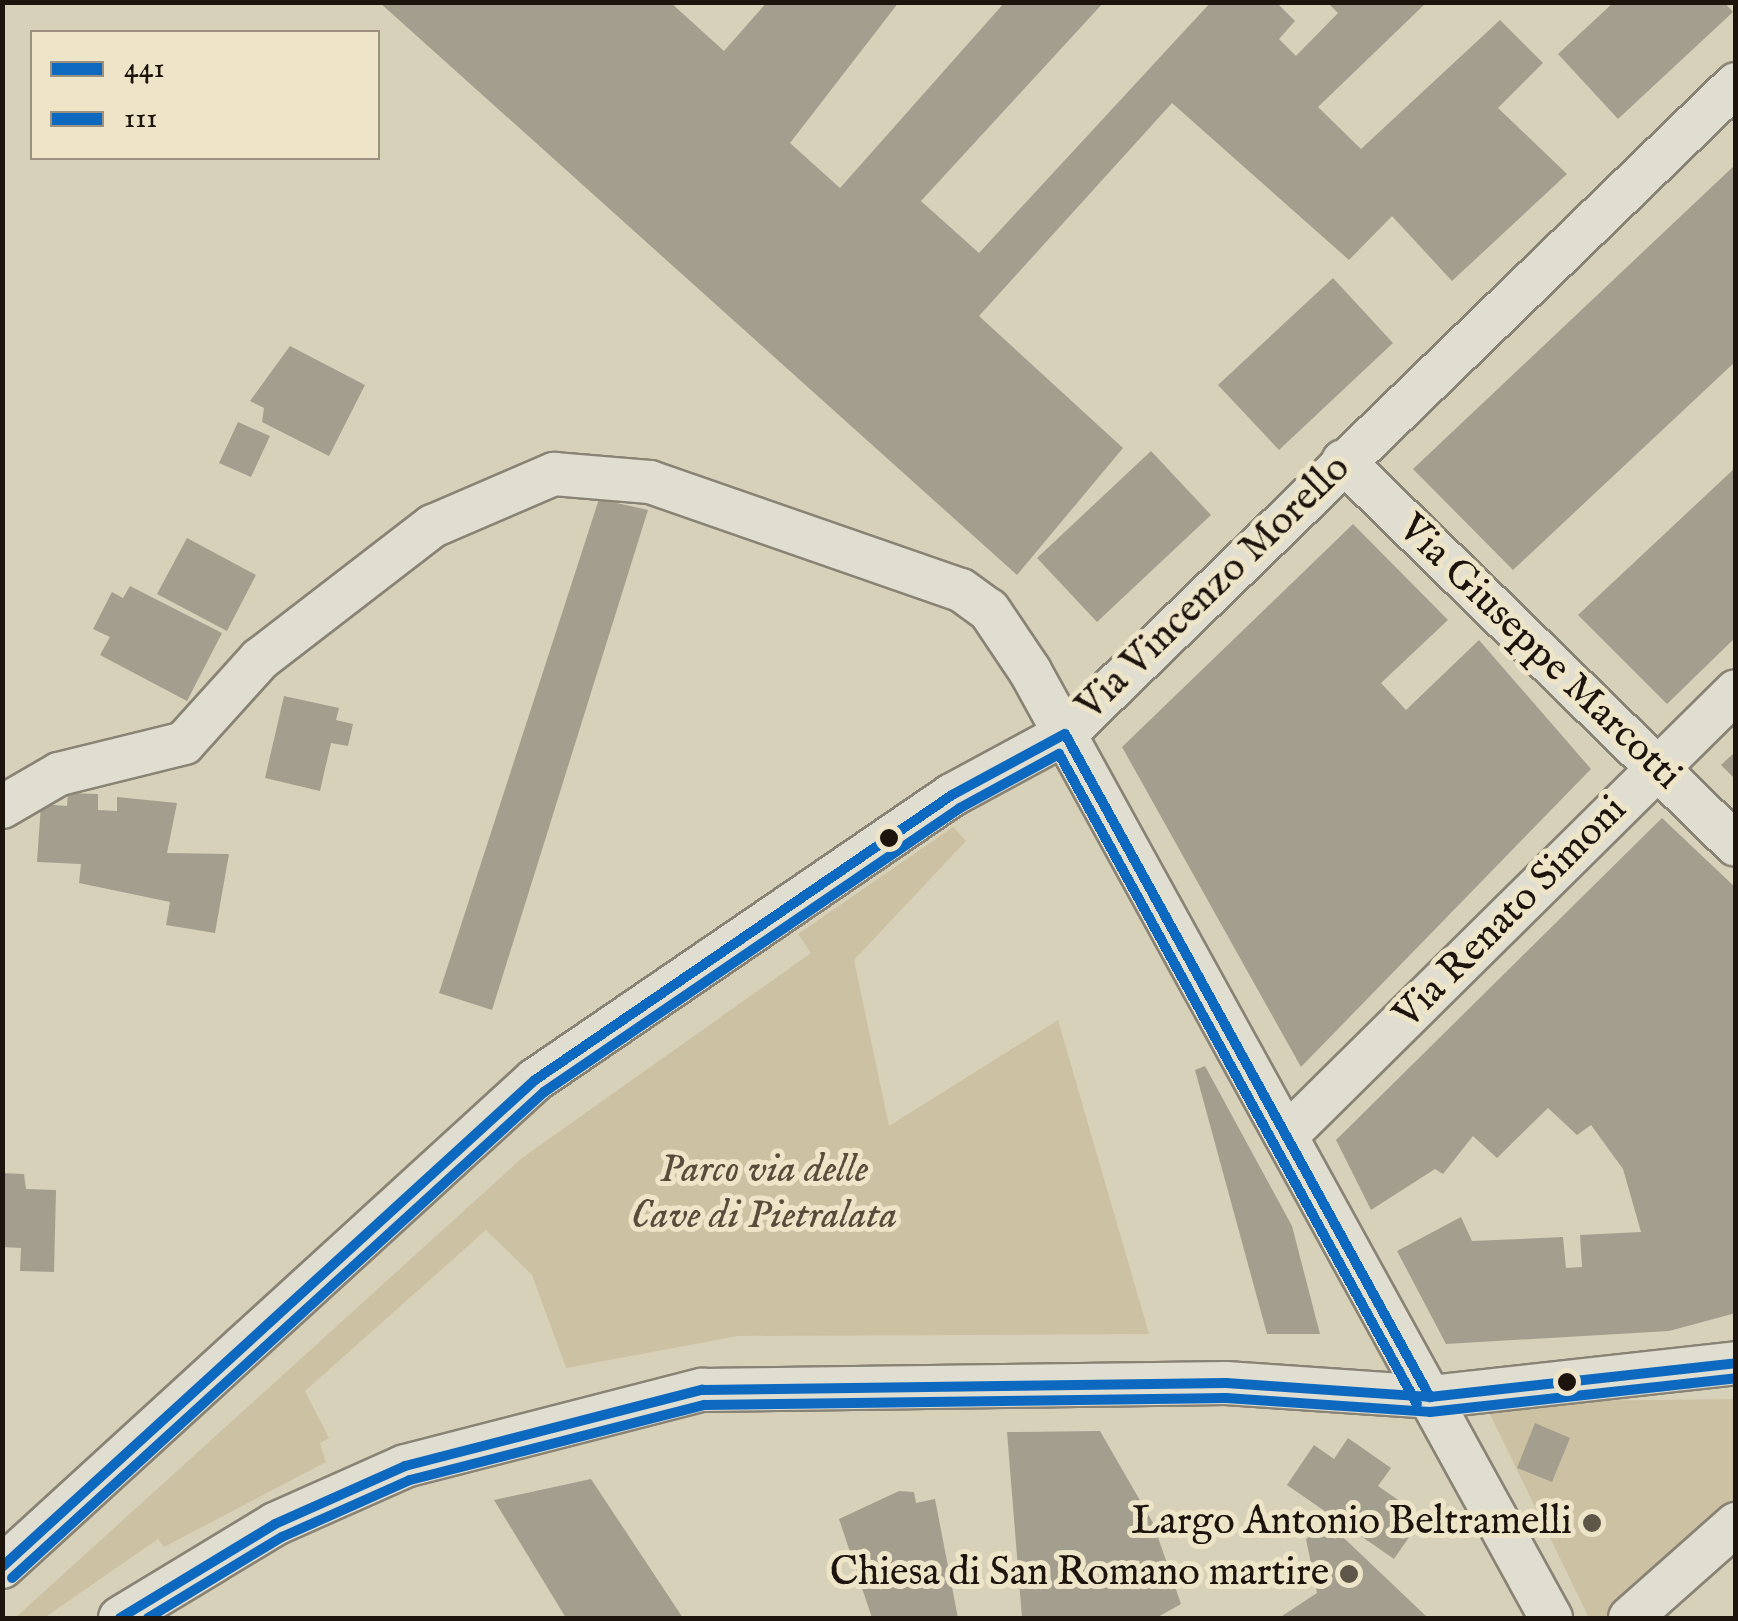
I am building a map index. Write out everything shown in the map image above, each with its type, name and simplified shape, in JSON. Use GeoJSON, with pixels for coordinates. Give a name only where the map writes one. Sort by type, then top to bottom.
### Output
{"type":"FeatureCollection","features":[{"type":"Feature","properties":{"kind":"street","name":"Via Vincenzo Morello"},"geometry":{"type":"LineString","coordinates":[[2,1567],[534,1080],[952,795],[1066,734],[1342,461],[1736,84]]}},
{"type":"Feature","properties":{"kind":"street","name":"Via Giuseppe Marcotti"},"geometry":{"type":"LineString","coordinates":[[1342,461],[1736,845]]}},
{"type":"Feature","properties":{"kind":"street"},"geometry":{"type":"LineString","coordinates":[[2,807],[58,774],[184,743],[260,659],[434,526],[554,474],[650,482],[961,590],[1002,628],[1066,734],[1551,1618]]}},
{"type":"Feature","properties":{"kind":"street","name":"Via Renato Simoni"},"geometry":{"type":"LineString","coordinates":[[1286,1135],[1736,691]]}},
{"type":"Feature","properties":{"kind":"street"},"geometry":{"type":"LineString","coordinates":[[120,1618],[275,1524],[404,1466],[702,1390],[1226,1383],[1430,1397],[1736,1364]]}},
{"type":"Feature","properties":{"kind":"street"},"geometry":{"type":"LineString","coordinates":[[1630,1618],[1736,1524]]}},
{"type":"Feature","properties":{"kind":"green space","name":"Parco via delle Cave di Pietralata"},"geometry":{"type":"Polygon","coordinates":[[[953,827],[966,841],[854,960],[889,1126],[1058,1020],[1149,1334],[738,1336],[566,1368],[532,1275],[486,1230],[305,1391],[329,1438],[320,1443],[326,1462],[164,1547],[158,1539],[44,1618],[15,1618],[522,1158],[811,953],[798,934],[953,827]]]}},
{"type":"Feature","properties":{"kind":"green space"},"geometry":{"type":"Polygon","coordinates":[[[1735,1399],[1735,1502],[1610,1618],[1589,1618],[1484,1402],[1735,1399]]]}},
{"type":"Feature","properties":{"kind":"building"},"geometry":{"type":"Polygon","coordinates":[[[379,2],[670,2],[724,51],[767,2],[899,2],[790,143],[840,188],[1005,2],[1104,2],[921,201],[979,253],[1211,2],[1276,2],[1295,21],[1279,39],[1296,56],[1338,13],[1327,2],[1427,2],[1318,107],[1361,149],[1500,20],[1543,63],[1498,108],[1567,174],[1452,281],[1392,216],[1349,260],[1172,103],[979,316],[1123,448],[1017,575],[379,2]]]}},
{"type":"Feature","properties":{"kind":"building"},"geometry":{"type":"Polygon","coordinates":[[[1614,2],[1724,2],[1733,12],[1618,119],[1558,54],[1614,2]]]}},
{"type":"Feature","properties":{"kind":"building"},"geometry":{"type":"Polygon","coordinates":[[[1736,164],[1736,361],[1513,570],[1413,469],[1736,164]]]}},
{"type":"Feature","properties":{"kind":"building"},"geometry":{"type":"Polygon","coordinates":[[[1333,278],[1393,343],[1279,450],[1218,385],[1333,278]]]}},
{"type":"Feature","properties":{"kind":"building"},"geometry":{"type":"Polygon","coordinates":[[[290,346],[365,385],[329,456],[262,422],[264,408],[250,401],[290,346]]]}},
{"type":"Feature","properties":{"kind":"building"},"geometry":{"type":"Polygon","coordinates":[[[238,422],[270,436],[251,477],[219,463],[238,422]]]}},
{"type":"Feature","properties":{"kind":"building"},"geometry":{"type":"Polygon","coordinates":[[[1151,451],[1211,515],[1097,622],[1037,558],[1151,451]]]}},
{"type":"Feature","properties":{"kind":"building"},"geometry":{"type":"Polygon","coordinates":[[[1736,467],[1736,637],[1667,704],[1578,615],[1736,467]]]}},
{"type":"Feature","properties":{"kind":"building"},"geometry":{"type":"Polygon","coordinates":[[[599,499],[648,510],[492,1010],[439,993],[599,499]]]}},
{"type":"Feature","properties":{"kind":"building"},"geometry":{"type":"Polygon","coordinates":[[[1353,524],[1448,620],[1381,683],[1406,710],[1479,640],[1591,769],[1301,1067],[1122,747],[1353,524]]]}},
{"type":"Feature","properties":{"kind":"building"},"geometry":{"type":"Polygon","coordinates":[[[187,538],[256,575],[227,631],[157,594],[187,538]]]}},
{"type":"Feature","properties":{"kind":"building"},"geometry":{"type":"Polygon","coordinates":[[[130,586],[222,633],[187,701],[100,655],[110,637],[93,629],[112,592],[123,598],[130,586]]]}},
{"type":"Feature","properties":{"kind":"building"},"geometry":{"type":"Polygon","coordinates":[[[284,696],[339,708],[336,720],[353,724],[348,746],[331,743],[320,791],[265,778],[284,696]]]}},
{"type":"Feature","properties":{"kind":"building"},"geometry":{"type":"Polygon","coordinates":[[[1736,751],[1736,780],[1721,765],[1736,751]]]}},
{"type":"Feature","properties":{"kind":"building"},"geometry":{"type":"Polygon","coordinates":[[[68,793],[98,794],[98,810],[117,811],[117,797],[177,803],[167,853],[229,854],[215,933],[166,925],[170,902],[79,883],[81,864],[37,862],[41,804],[67,806],[68,793]]]}},
{"type":"Feature","properties":{"kind":"building"},"geometry":{"type":"Polygon","coordinates":[[[1662,818],[1736,888],[1736,1313],[1669,1331],[1446,1344],[1397,1251],[1461,1217],[1472,1241],[1563,1237],[1566,1268],[1582,1267],[1580,1235],[1641,1232],[1623,1169],[1591,1125],[1577,1135],[1548,1108],[1497,1158],[1473,1136],[1443,1174],[1435,1169],[1371,1210],[1336,1140],[1662,818]]]}},
{"type":"Feature","properties":{"kind":"building"},"geometry":{"type":"Polygon","coordinates":[[[1205,1066],[1292,1226],[1320,1334],[1267,1334],[1195,1070],[1205,1066]]]}},
{"type":"Feature","properties":{"kind":"building"},"geometry":{"type":"Polygon","coordinates":[[[2,1173],[24,1174],[26,1189],[56,1190],[54,1272],[20,1271],[21,1248],[2,1247],[2,1173]]]}},
{"type":"Feature","properties":{"kind":"building"},"geometry":{"type":"Polygon","coordinates":[[[1535,1423],[1570,1438],[1552,1482],[1517,1468],[1535,1423]]]}},
{"type":"Feature","properties":{"kind":"building"},"geometry":{"type":"Polygon","coordinates":[[[1100,1431],[1153,1523],[1181,1604],[1156,1618],[1022,1618],[1007,1432],[1100,1431]]]}},
{"type":"Feature","properties":{"kind":"building"},"geometry":{"type":"Polygon","coordinates":[[[1348,1438],[1391,1468],[1378,1486],[1423,1517],[1394,1559],[1287,1485],[1314,1445],[1334,1459],[1348,1438]]]}},
{"type":"Feature","properties":{"kind":"building"},"geometry":{"type":"Polygon","coordinates":[[[591,1479],[683,1618],[566,1618],[494,1500],[591,1479]]]}},
{"type":"Feature","properties":{"kind":"building"},"geometry":{"type":"Polygon","coordinates":[[[899,1491],[914,1492],[916,1503],[935,1499],[958,1618],[872,1618],[839,1519],[899,1491]]]}},
{"type":"Feature","properties":{"kind":"building","name":"Chiesa di San Romano martire"},"geometry":{"type":"Polygon","coordinates":[[[1325,1527],[1345,1539],[1428,1618],[1279,1618],[1317,1593],[1306,1539],[1325,1527]]]}},
{"type":"Feature","properties":{"kind":"transit line","name":"441"},"geometry":{"type":"LineString","coordinates":[[2,1567],[535,1080],[952,795],[1065,734],[1430,1397]]}},
{"type":"Feature","properties":{"kind":"transit line","name":"111"},"geometry":{"type":"LineString","coordinates":[[12,1578],[544,1092],[960,808],[1059,754],[1417,1404]]}},
{"type":"Feature","properties":{"kind":"transit line","name":"441"},"geometry":{"type":"LineString","coordinates":[[120,1618],[275,1524],[405,1466],[702,1390],[1226,1383],[1430,1397],[1736,1363]]}},
{"type":"Feature","properties":{"kind":"transit line","name":"111"},"geometry":{"type":"LineString","coordinates":[[148,1618],[282,1537],[410,1480],[704,1405],[1226,1398],[1430,1412],[1736,1378]]}},
{"type":"Feature","properties":{"kind":"place","name":"Largo Antonio Beltramelli"},"geometry":{"type":"Point","coordinates":[1592,1523]}},
{"type":"Feature","properties":{"kind":"place","name":"Chiesa di San Romano martire"},"geometry":{"type":"Point","coordinates":[1349,1574]}}]}
